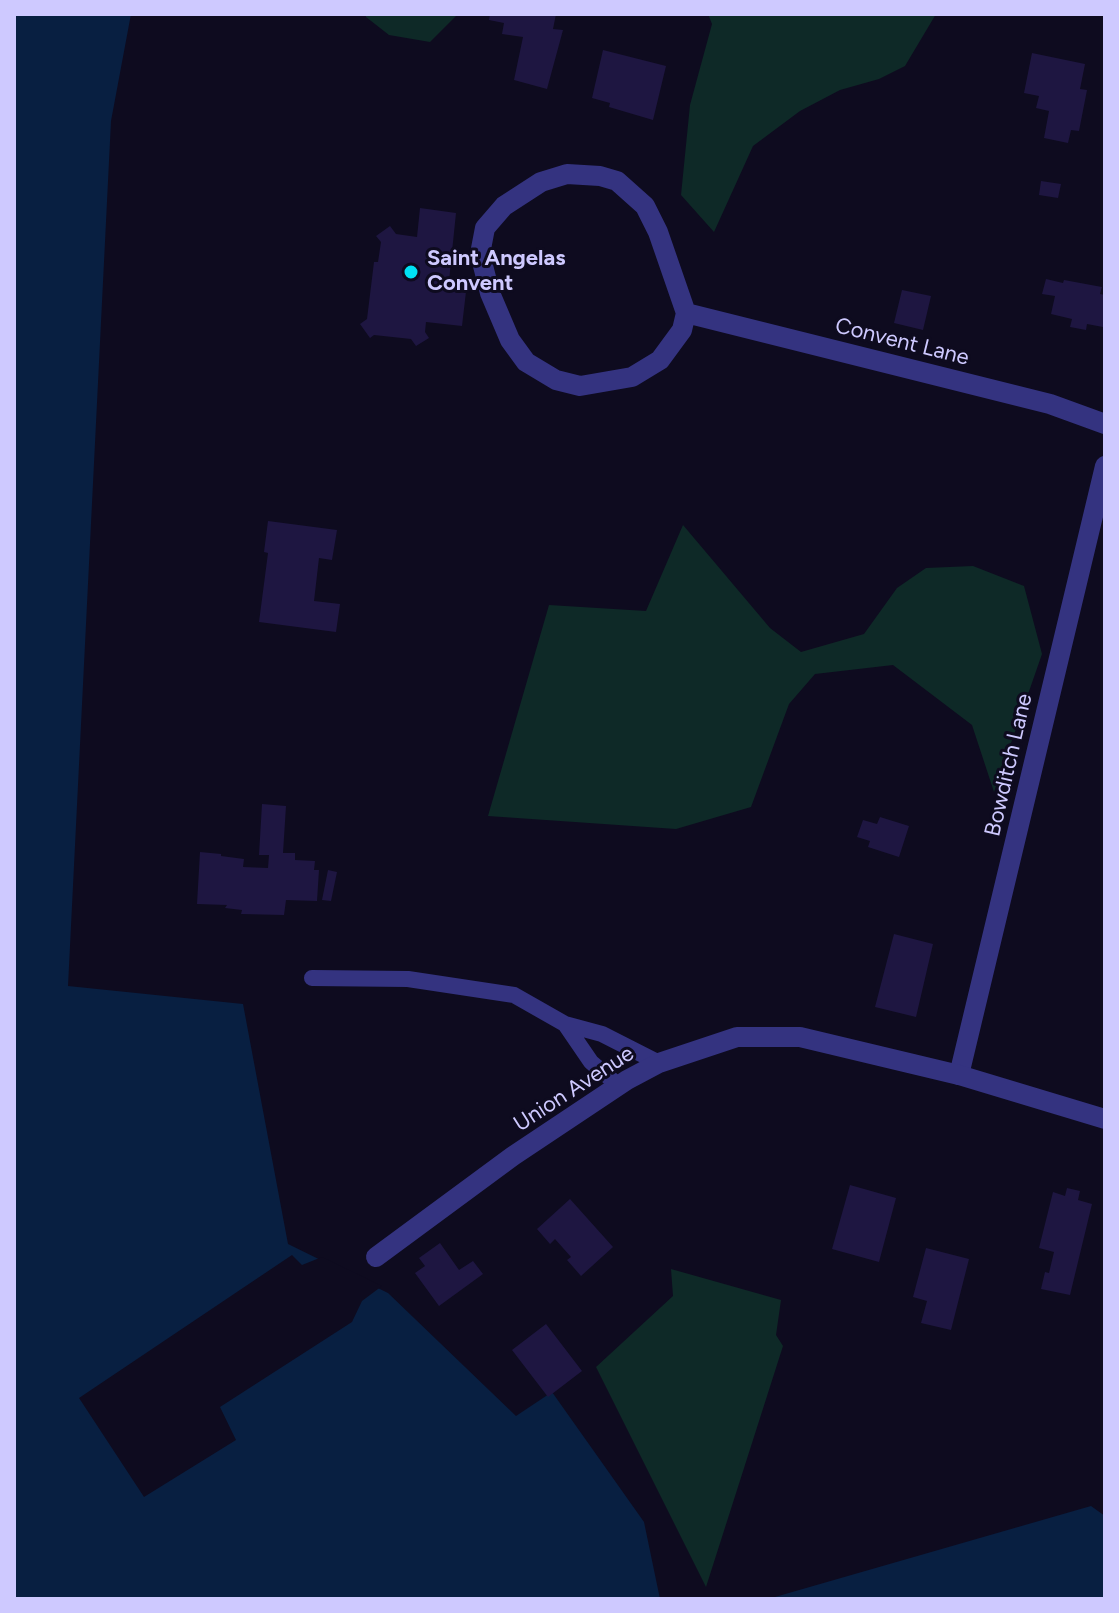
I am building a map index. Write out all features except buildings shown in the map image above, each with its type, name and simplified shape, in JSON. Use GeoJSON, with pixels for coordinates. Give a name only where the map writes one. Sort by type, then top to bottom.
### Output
{"type":"FeatureCollection","features":[{"type":"Feature","properties":{"kind":"street"},"geometry":{"type":"LineString","coordinates":[[567,174],[600,176],[617,181],[645,206],[658,232],[686,313],[682,330],[660,360],[632,377],[580,386],[556,380],[526,362],[510,340],[490,293],[480,254],[485,228],[504,206],[541,182],[567,174]]}},
{"type":"Feature","properties":{"kind":"street","name":"Convent Lane"},"geometry":{"type":"LineString","coordinates":[[686,313],[1050,404],[1105,424]]}},
{"type":"Feature","properties":{"kind":"street","name":"Bowditch Lane"},"geometry":{"type":"LineString","coordinates":[[959,1075],[1105,466]]}},
{"type":"Feature","properties":{"kind":"street","name":"Union Avenue"},"geometry":{"type":"LineString","coordinates":[[376,1257],[513,1156],[619,1086],[659,1063],[737,1037],[800,1037],[959,1075],[1105,1119]]}},
{"type":"Feature","properties":{"kind":"lane"},"geometry":{"type":"LineString","coordinates":[[312,978],[408,979],[514,995],[565,1024],[602,1034],[659,1063]]}},
{"type":"Feature","properties":{"kind":"lane"},"geometry":{"type":"LineString","coordinates":[[565,1024],[591,1062],[619,1086]]}},
{"type":"Feature","properties":{"kind":"green space"},"geometry":{"type":"Polygon","coordinates":[[[366,14],[458,14],[430,42],[389,35],[366,14]]]}},
{"type":"Feature","properties":{"kind":"green space"},"geometry":{"type":"Polygon","coordinates":[[[708,14],[936,14],[905,66],[879,79],[840,90],[800,111],[753,146],[714,232],[681,195],[690,105],[712,24],[708,14]]]}},
{"type":"Feature","properties":{"kind":"green space"},"geometry":{"type":"Polygon","coordinates":[[[683,525],[770,628],[801,652],[864,634],[897,588],[926,568],[973,566],[1024,586],[1042,654],[994,792],[972,725],[893,665],[815,674],[789,704],[751,807],[676,829],[488,816],[549,605],[646,611],[683,525]]]}},
{"type":"Feature","properties":{"kind":"green space"},"geometry":{"type":"Polygon","coordinates":[[[671,1269],[781,1300],[776,1335],[783,1346],[706,1587],[596,1367],[673,1296],[671,1269]]]}},
{"type":"Feature","properties":{"kind":"water"},"geometry":{"type":"Polygon","coordinates":[[[14,14],[131,14],[111,121],[68,986],[243,1004],[288,1244],[388,1293],[516,1416],[552,1392],[644,1522],[660,1599],[14,1599],[14,14]]]}},
{"type":"Feature","properties":{"kind":"water"},"geometry":{"type":"Polygon","coordinates":[[[1091,1506],[1105,1516],[1105,1599],[768,1599],[1091,1506]]]}},
{"type":"Feature","properties":{"kind":"pier"},"geometry":{"type":"Polygon","coordinates":[[[292,1255],[302,1265],[322,1257],[382,1286],[362,1301],[352,1322],[220,1407],[236,1440],[144,1497],[79,1398],[292,1255]]]}},
{"type":"Feature","properties":{"kind":"place","name":"Saint Angelas Convent"},"geometry":{"type":"Point","coordinates":[411,272]}}]}
